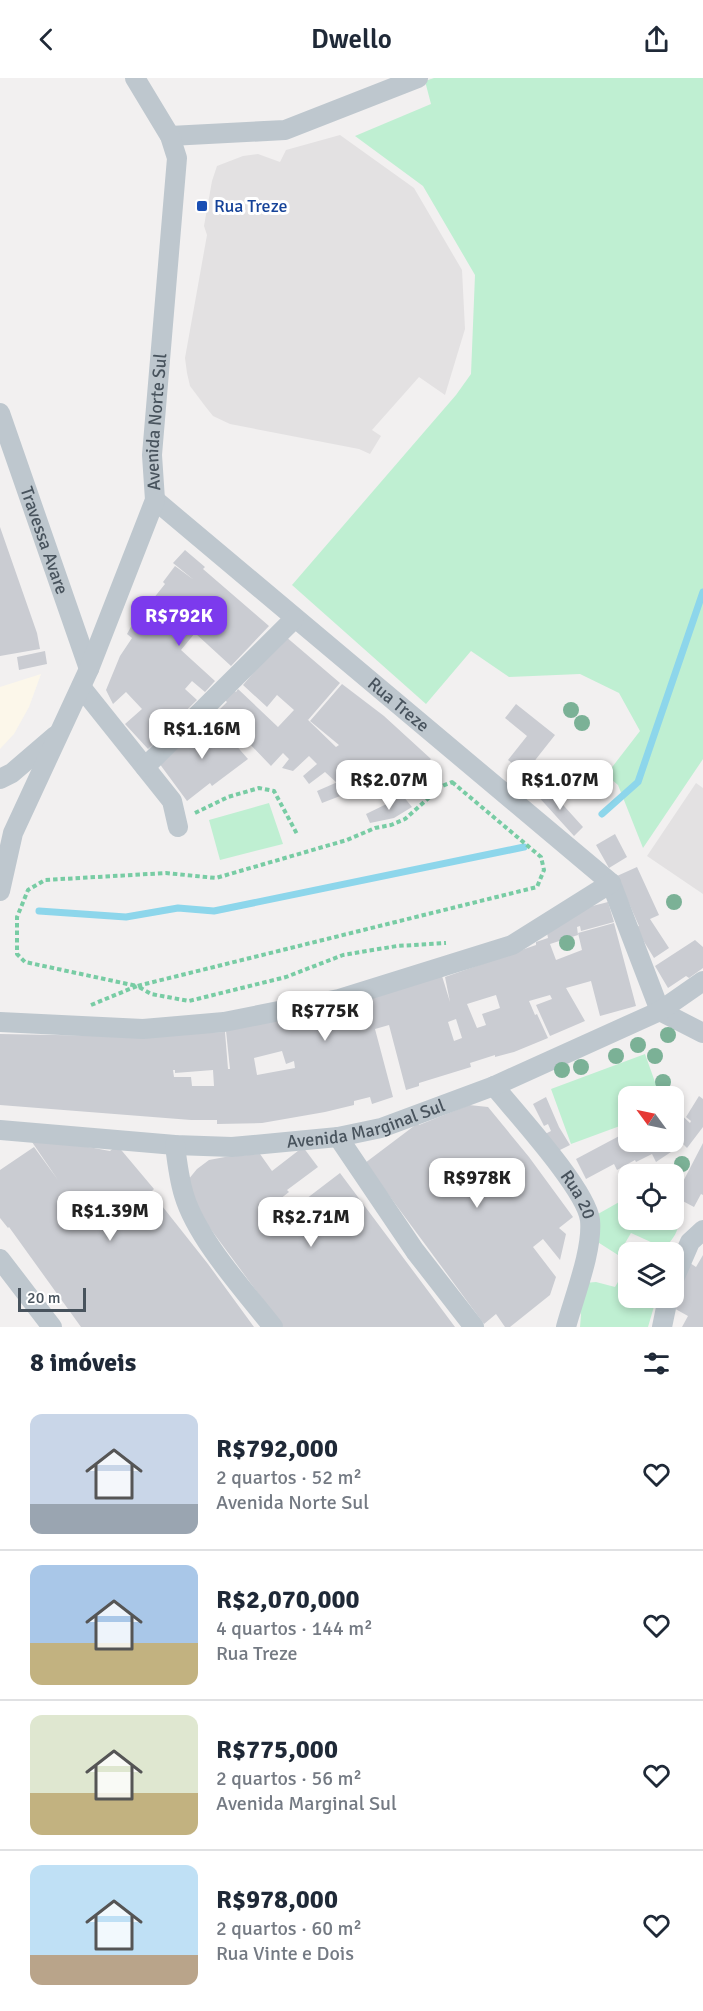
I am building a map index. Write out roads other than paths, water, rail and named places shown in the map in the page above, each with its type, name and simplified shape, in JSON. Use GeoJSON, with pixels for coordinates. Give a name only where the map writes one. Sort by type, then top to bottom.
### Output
{"type":"FeatureCollection","features":[{"type":"Feature","properties":{"kind":"street","name":"Avenida Norte Sul"},"geometry":{"type":"LineString","coordinates":[[0,891],[7,831],[60,733],[85,678],[155,500],[152,455],[177,158],[171,136],[135,78]]}},
{"type":"Feature","properties":{"kind":"street"},"geometry":{"type":"LineString","coordinates":[[171,136],[285,130],[418,78]]}},
{"type":"Feature","properties":{"kind":"street","name":"Travessa Avare"},"geometry":{"type":"LineString","coordinates":[[0,413],[85,678],[145,767],[172,801],[178,827]]}},
{"type":"Feature","properties":{"kind":"street","name":"Rua Treze"},"geometry":{"type":"LineString","coordinates":[[155,500],[611,883],[660,1011]]}},
{"type":"Feature","properties":{"kind":"street"},"geometry":{"type":"LineString","coordinates":[[145,767],[294,619]]}},
{"type":"Feature","properties":{"kind":"street"},"geometry":{"type":"LineString","coordinates":[[0,779],[12,773],[60,733]]}},
{"type":"Feature","properties":{"kind":"street"},"geometry":{"type":"LineString","coordinates":[[0,1022],[143,1029],[224,1022],[339,999],[512,945],[611,883]]}},
{"type":"Feature","properties":{"kind":"street","name":"Avenida Marginal Sul"},"geometry":{"type":"LineString","coordinates":[[0,1130],[175,1145],[232,1147],[338,1137],[381,1128],[494,1086],[660,1011],[703,981]]}},
{"type":"Feature","properties":{"kind":"street"},"geometry":{"type":"LineString","coordinates":[[660,1011],[703,1033]]}},
{"type":"Feature","properties":{"kind":"street","name":"Rua 20"},"geometry":{"type":"LineString","coordinates":[[494,1086],[562,1168],[581,1197],[590,1218],[588,1248],[566,1327]]}},
{"type":"Feature","properties":{"kind":"street"},"geometry":{"type":"LineString","coordinates":[[338,1137],[415,1251],[474,1327]]}},
{"type":"Feature","properties":{"kind":"street"},"geometry":{"type":"LineString","coordinates":[[175,1145],[184,1197],[193,1218],[213,1250],[273,1327]]}},
{"type":"Feature","properties":{"kind":"street"},"geometry":{"type":"LineString","coordinates":[[684,1256],[690,1242],[703,1230]]}},
{"type":"Feature","properties":{"kind":"street"},"geometry":{"type":"LineString","coordinates":[[0,1259],[52,1327]]}},
{"type":"Feature","properties":{"kind":"street"},"geometry":{"type":"LineString","coordinates":[[662,1327],[666,1308]]}},
{"type":"Feature","properties":{"kind":"waterway"},"geometry":{"type":"LineString","coordinates":[[602,814],[638,782],[703,592]]}},
{"type":"Feature","properties":{"kind":"waterway"},"geometry":{"type":"LineString","coordinates":[[39,911],[126,917],[178,908],[214,911],[524,847]]}},
{"type":"Feature","properties":{"kind":"place","name":"Rua Treze"},"geometry":{"type":"Point","coordinates":[202,206]}}]}
